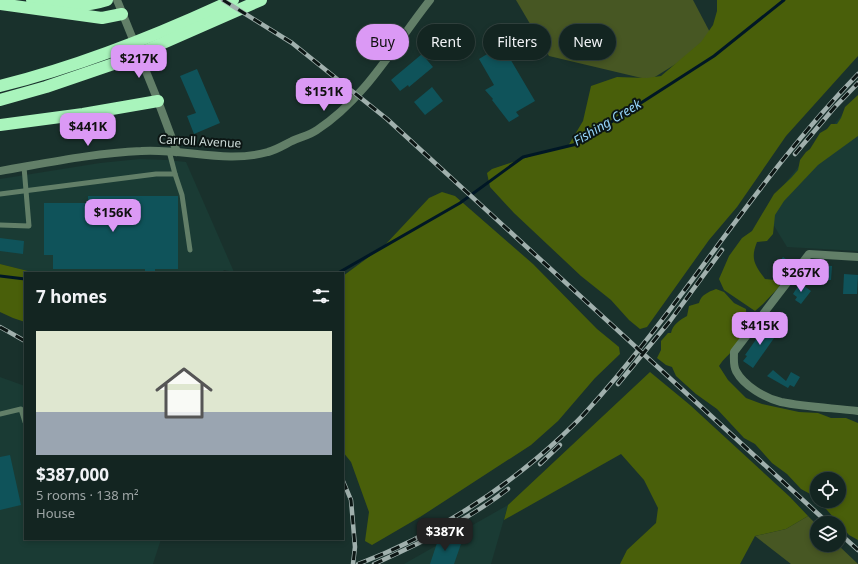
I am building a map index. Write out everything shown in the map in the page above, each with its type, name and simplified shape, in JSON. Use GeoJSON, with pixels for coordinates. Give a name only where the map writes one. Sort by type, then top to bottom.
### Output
{"type":"FeatureCollection","features":[{"type":"Feature","properties":{"kind":"highway"},"geometry":{"type":"LineString","coordinates":[[32,0],[75,6],[107,0]]}},
{"type":"Feature","properties":{"kind":"highway"},"geometry":{"type":"LineString","coordinates":[[0,100],[46,87],[122,61],[155,40],[233,0]]}},
{"type":"Feature","properties":{"kind":"highway"},"geometry":{"type":"LineString","coordinates":[[2,85],[54,70],[115,49],[155,40],[261,0]]}},
{"type":"Feature","properties":{"kind":"highway"},"geometry":{"type":"LineString","coordinates":[[0,4],[102,18],[122,14]]}},
{"type":"Feature","properties":{"kind":"highway"},"geometry":{"type":"LineString","coordinates":[[0,125],[83,114],[158,101]]}},
{"type":"Feature","properties":{"kind":"street"},"geometry":{"type":"LineString","coordinates":[[117,0],[158,101],[173,151]]}},
{"type":"Feature","properties":{"kind":"street","name":"Carroll Avenue"},"geometry":{"type":"LineString","coordinates":[[0,171],[101,154],[141,151],[173,151],[225,157],[248,156],[268,152],[317,130],[344,108],[370,82],[430,0]]}},
{"type":"Feature","properties":{"kind":"street"},"geometry":{"type":"LineString","coordinates":[[858,257],[809,254],[734,352],[735,369],[741,378],[763,395],[780,402],[858,411]]}},
{"type":"Feature","properties":{"kind":"lane"},"geometry":{"type":"LineString","coordinates":[[173,151],[175,174],[182,195],[190,250]]}},
{"type":"Feature","properties":{"kind":"lane"},"geometry":{"type":"LineString","coordinates":[[0,225],[29,226],[24,167]]}},
{"type":"Feature","properties":{"kind":"lane"},"geometry":{"type":"LineString","coordinates":[[0,194],[156,174],[175,174]]}},
{"type":"Feature","properties":{"kind":"lane"},"geometry":{"type":"LineString","coordinates":[[0,414],[20,409],[24,419]]}},
{"type":"Feature","properties":{"kind":"shaded area"},"geometry":{"type":"Polygon","coordinates":[[[858,99],[858,251],[787,247],[765,211],[816,145],[858,99]]]}},
{"type":"Feature","properties":{"kind":"shaded area"},"geometry":{"type":"Polygon","coordinates":[[[140,159],[186,162],[234,272],[224,270],[222,272],[32,272],[0,264],[0,179],[100,163],[140,159]]]}},
{"type":"Feature","properties":{"kind":"shaded area"},"geometry":{"type":"Polygon","coordinates":[[[0,377],[24,386],[24,540],[161,540],[153,564],[0,564],[0,377]]]}},
{"type":"Feature","properties":{"kind":"shaded area"},"geometry":{"type":"Polygon","coordinates":[[[508,505],[491,564],[404,564],[508,505]]]}},
{"type":"Feature","properties":{"kind":"green space"},"geometry":{"type":"Polygon","coordinates":[[[516,0],[693,0],[714,40],[650,80],[566,60],[616,60],[616,24],[559,24],[559,58],[551,56],[551,24],[530,24],[516,0]]]}},
{"type":"Feature","properties":{"kind":"green space"},"geometry":{"type":"Polygon","coordinates":[[[717,0],[858,0],[858,56],[786,136],[737,207],[709,240],[647,327],[640,329],[629,320],[611,300],[581,276],[514,213],[490,187],[487,173],[492,169],[549,150],[568,146],[583,121],[591,86],[617,77],[647,78],[661,76],[701,42],[713,25],[717,11],[717,0]]]}},
{"type":"Feature","properties":{"kind":"green space"},"geometry":{"type":"Polygon","coordinates":[[[858,95],[858,136],[818,165],[784,201],[775,215],[773,234],[767,241],[757,242],[754,253],[756,266],[765,279],[775,280],[780,286],[755,311],[724,290],[719,279],[729,256],[742,238],[752,231],[774,194],[798,170],[800,160],[810,149],[820,133],[827,129],[831,124],[837,124],[845,107],[858,95]]]}},
{"type":"Feature","properties":{"kind":"green space"},"geometry":{"type":"Polygon","coordinates":[[[442,192],[455,196],[533,264],[597,329],[619,347],[620,354],[595,378],[558,421],[531,445],[420,517],[372,545],[365,541],[369,512],[351,462],[344,453],[344,275],[385,245],[429,198],[442,192]]]}},
{"type":"Feature","properties":{"kind":"green space"},"geometry":{"type":"Polygon","coordinates":[[[0,264],[32,272],[24,272],[24,322],[0,312],[0,264]]]}},
{"type":"Feature","properties":{"kind":"green space"},"geometry":{"type":"Polygon","coordinates":[[[716,289],[724,292],[734,303],[746,309],[746,320],[740,340],[719,366],[728,380],[746,398],[762,404],[799,412],[818,413],[831,418],[846,418],[858,423],[858,540],[846,532],[846,516],[832,516],[825,508],[846,508],[846,472],[810,472],[810,494],[801,489],[787,474],[772,463],[755,444],[744,438],[717,409],[696,394],[676,376],[672,367],[666,365],[657,358],[661,350],[661,341],[668,333],[671,333],[673,327],[677,323],[687,316],[689,306],[699,303],[703,296],[716,289]]]}},
{"type":"Feature","properties":{"kind":"green space"},"geometry":{"type":"Polygon","coordinates":[[[650,372],[690,405],[790,497],[808,516],[786,529],[755,536],[740,564],[620,564],[627,550],[656,523],[658,508],[644,480],[621,454],[504,520],[508,505],[650,372]]]}},
{"type":"Feature","properties":{"kind":"green space"},"geometry":{"type":"Polygon","coordinates":[[[808,516],[810,518],[810,552],[845,552],[858,564],[791,564],[755,536],[786,529],[808,516]]]}},
{"type":"Feature","properties":{"kind":"building"},"geometry":{"type":"Polygon","coordinates":[[[483,57],[483,60],[511,60],[535,101],[516,112],[519,116],[509,122],[485,90],[494,85],[479,59],[483,57]]]}},
{"type":"Feature","properties":{"kind":"building"},"geometry":{"type":"Polygon","coordinates":[[[417,58],[417,60],[427,60],[433,67],[409,87],[408,85],[400,91],[391,80],[417,58]]]}},
{"type":"Feature","properties":{"kind":"building"},"geometry":{"type":"Polygon","coordinates":[[[197,69],[220,123],[194,134],[187,116],[196,113],[180,76],[197,69]]]}},
{"type":"Feature","properties":{"kind":"building"},"geometry":{"type":"Polygon","coordinates":[[[432,87],[443,101],[425,115],[414,102],[432,87]]]}},
{"type":"Feature","properties":{"kind":"building"},"geometry":{"type":"Polygon","coordinates":[[[88,196],[178,196],[178,269],[155,269],[155,272],[145,272],[145,269],[53,269],[53,255],[44,255],[44,203],[88,203],[88,196]]]}},
{"type":"Feature","properties":{"kind":"building"},"geometry":{"type":"Polygon","coordinates":[[[0,238],[24,241],[23,254],[0,251],[0,238]]]}},
{"type":"Feature","properties":{"kind":"building"},"geometry":{"type":"Polygon","coordinates":[[[783,257],[793,264],[786,273],[777,266],[783,257]]]}},
{"type":"Feature","properties":{"kind":"building"},"geometry":{"type":"Polygon","coordinates":[[[824,265],[832,266],[831,280],[814,279],[813,268],[824,267],[824,265]]]}},
{"type":"Feature","properties":{"kind":"building"},"geometry":{"type":"Polygon","coordinates":[[[844,274],[858,275],[857,294],[843,294],[844,274]]]}},
{"type":"Feature","properties":{"kind":"building"},"geometry":{"type":"Polygon","coordinates":[[[800,283],[811,291],[801,304],[795,300],[797,297],[793,294],[800,283]]]}},
{"type":"Feature","properties":{"kind":"building"},"geometry":{"type":"Polygon","coordinates":[[[767,324],[779,331],[753,368],[743,361],[747,356],[745,355],[767,324]]]}},
{"type":"Feature","properties":{"kind":"building"},"geometry":{"type":"Polygon","coordinates":[[[773,370],[786,381],[791,372],[800,377],[794,387],[790,385],[788,388],[767,376],[773,370]]]}},
{"type":"Feature","properties":{"kind":"building"},"geometry":{"type":"Polygon","coordinates":[[[10,455],[21,505],[0,510],[0,457],[10,455]]]}},
{"type":"Feature","properties":{"kind":"building"},"geometry":{"type":"Polygon","coordinates":[[[439,537],[461,544],[454,564],[430,564],[439,537]]]}},
{"type":"Feature","properties":{"kind":"waterway","name":"Fishing Creek"},"geometry":{"type":"LineString","coordinates":[[340,272],[460,203],[523,157],[577,144],[714,56],[784,0]]}},
{"type":"Feature","properties":{"kind":"waterway","name":"Fishing Creek"},"geometry":{"type":"LineString","coordinates":[[0,276],[24,279]]}},
{"type":"Feature","properties":{"kind":"railway"},"geometry":{"type":"LineString","coordinates":[[223,0],[292,43],[387,119],[820,516]]}},
{"type":"Feature","properties":{"kind":"railway"},"geometry":{"type":"LineString","coordinates":[[358,564],[413,540],[466,510],[492,493],[540,456],[577,422],[621,372],[655,330],[786,156],[821,114],[858,74]]}},
{"type":"Feature","properties":{"kind":"railway"},"geometry":{"type":"LineString","coordinates":[[795,154],[834,108],[858,83]]}},
{"type":"Feature","properties":{"kind":"railway"},"geometry":{"type":"LineString","coordinates":[[618,384],[670,321],[722,250]]}},
{"type":"Feature","properties":{"kind":"railway"},"geometry":{"type":"LineString","coordinates":[[0,327],[24,340]]}},
{"type":"Feature","properties":{"kind":"railway"},"geometry":{"type":"LineString","coordinates":[[540,464],[560,445]]}},
{"type":"Feature","properties":{"kind":"railway"},"geometry":{"type":"LineString","coordinates":[[344,483],[351,500],[355,547],[353,564]]}},
{"type":"Feature","properties":{"kind":"railway"},"geometry":{"type":"LineString","coordinates":[[374,564],[444,530],[477,511],[508,489]]}},
{"type":"Feature","properties":{"kind":"railway"},"geometry":{"type":"LineString","coordinates":[[846,539],[858,550]]}}]}
